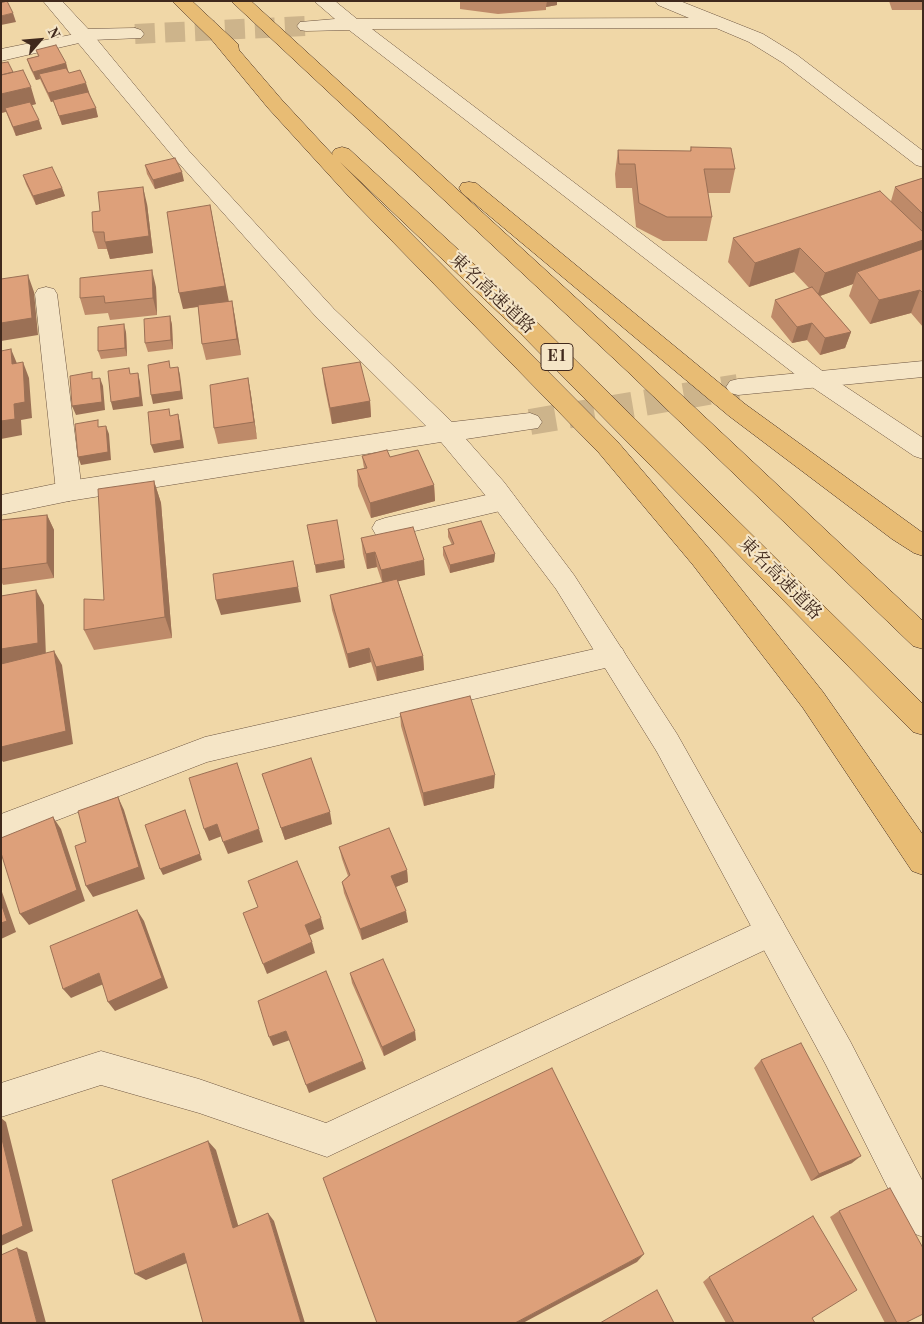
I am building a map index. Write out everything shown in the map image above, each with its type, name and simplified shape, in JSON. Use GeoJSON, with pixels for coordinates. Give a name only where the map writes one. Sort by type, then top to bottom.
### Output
{"type":"FeatureCollection","features":[{"type":"Feature","properties":{"kind":"highway","name":"東名高速道路"},"geometry":{"type":"LineString","coordinates":[[181,1],[529,328],[923,723]]}},
{"type":"Feature","properties":{"kind":"highway","name":"E1"},"geometry":{"type":"LineString","coordinates":[[240,1],[636,366],[923,638]]}},
{"type":"Feature","properties":{"kind":"highway"},"geometry":{"type":"LineString","coordinates":[[218,36],[276,104],[358,194],[608,447],[702,558],[813,700],[923,861]]}},
{"type":"Feature","properties":{"kind":"highway"},"geometry":{"type":"LineString","coordinates":[[323,76],[482,198],[737,410],[900,532],[923,546]]}},
{"type":"Feature","properties":{"kind":"street"},"geometry":{"type":"LineString","coordinates":[[52,1],[84,36],[182,155],[326,314],[447,432],[504,501],[565,582],[667,742],[838,1053],[923,1220]]}},
{"type":"Feature","properties":{"kind":"street"},"geometry":{"type":"LineString","coordinates":[[324,1],[817,379],[923,450]]}},
{"type":"Feature","properties":{"kind":"street"},"geometry":{"type":"LineString","coordinates":[[664,1],[756,38],[790,60],[923,161]]}},
{"type":"Feature","properties":{"kind":"street"},"geometry":{"type":"LineString","coordinates":[[306,26],[352,24],[718,23]]}},
{"type":"Feature","properties":{"kind":"street"},"geometry":{"type":"LineString","coordinates":[[1,55],[84,36],[135,34]]}},
{"type":"Feature","properties":{"kind":"street"},"geometry":{"type":"LineString","coordinates":[[46,294],[69,491]]}},
{"type":"Feature","properties":{"kind":"street"},"geometry":{"type":"LineString","coordinates":[[738,387],[923,369]]}},
{"type":"Feature","properties":{"kind":"street"},"geometry":{"type":"LineString","coordinates":[[1,505],[69,491],[447,432],[530,422]]}},
{"type":"Feature","properties":{"kind":"street"},"geometry":{"type":"LineString","coordinates":[[385,528],[504,501]]}},
{"type":"Feature","properties":{"kind":"street"},"geometry":{"type":"LineString","coordinates":[[1,828],[204,750],[612,656]]}},
{"type":"Feature","properties":{"kind":"street"},"geometry":{"type":"LineString","coordinates":[[1,1100],[101,1068],[199,1096],[327,1140],[771,931]]}},
{"type":"Feature","properties":{"kind":"building"},"geometry":{"type":"Polygon","coordinates":[[[7,1],[13,13],[1,16],[1,3],[7,1]]]}},
{"type":"Feature","properties":{"kind":"building"},"geometry":{"type":"Polygon","coordinates":[[[56,45],[66,63],[33,72],[27,59],[39,56],[36,50],[56,45]]]}},
{"type":"Feature","properties":{"kind":"building"},"geometry":{"type":"Polygon","coordinates":[[[8,62],[13,72],[1,75],[1,63],[8,62]]]}},
{"type":"Feature","properties":{"kind":"building"},"geometry":{"type":"Polygon","coordinates":[[[66,68],[69,73],[80,70],[86,83],[48,93],[39,74],[66,68]]]}},
{"type":"Feature","properties":{"kind":"building"},"geometry":{"type":"Polygon","coordinates":[[[23,70],[31,87],[1,94],[1,75],[23,70]]]}},
{"type":"Feature","properties":{"kind":"building"},"geometry":{"type":"Polygon","coordinates":[[[88,92],[96,108],[59,116],[53,100],[88,92]]]}},
{"type":"Feature","properties":{"kind":"building"},"geometry":{"type":"Polygon","coordinates":[[[30,102],[39,120],[13,127],[5,108],[30,102]]]}},
{"type":"Feature","properties":{"kind":"building"},"geometry":{"type":"Polygon","coordinates":[[[691,147],[731,148],[735,169],[704,169],[712,217],[667,217],[639,203],[635,164],[619,164],[618,150],[691,151],[691,147]]]}},
{"type":"Feature","properties":{"kind":"building"},"geometry":{"type":"Polygon","coordinates":[[[175,158],[182,172],[153,180],[145,165],[175,158]]]}},
{"type":"Feature","properties":{"kind":"building"},"geometry":{"type":"Polygon","coordinates":[[[52,167],[62,188],[33,196],[23,175],[52,167]]]}},
{"type":"Feature","properties":{"kind":"building"},"geometry":{"type":"Polygon","coordinates":[[[923,178],[923,214],[895,187],[923,178]]]}},
{"type":"Feature","properties":{"kind":"building"},"geometry":{"type":"Polygon","coordinates":[[[143,187],[149,236],[105,242],[104,232],[93,232],[92,212],[100,211],[98,192],[143,187]]]}},
{"type":"Feature","properties":{"kind":"building"},"geometry":{"type":"Polygon","coordinates":[[[880,191],[923,232],[923,240],[825,273],[800,248],[755,263],[733,238],[880,191]]]}},
{"type":"Feature","properties":{"kind":"building"},"geometry":{"type":"Polygon","coordinates":[[[210,205],[225,286],[179,293],[167,212],[210,205]]]}},
{"type":"Feature","properties":{"kind":"building"},"geometry":{"type":"Polygon","coordinates":[[[923,249],[923,293],[920,290],[879,300],[857,272],[923,249]]]}},
{"type":"Feature","properties":{"kind":"building"},"geometry":{"type":"Polygon","coordinates":[[[152,270],[153,298],[105,303],[104,296],[80,298],[80,278],[152,270]]]}},
{"type":"Feature","properties":{"kind":"building"},"geometry":{"type":"Polygon","coordinates":[[[28,275],[32,318],[1,323],[1,279],[28,275]]]}},
{"type":"Feature","properties":{"kind":"building"},"geometry":{"type":"Polygon","coordinates":[[[812,287],[851,332],[825,338],[812,323],[797,327],[775,300],[812,287]]]}},
{"type":"Feature","properties":{"kind":"building"},"geometry":{"type":"Polygon","coordinates":[[[232,301],[237,339],[202,344],[198,305],[232,301]]]}},
{"type":"Feature","properties":{"kind":"building"},"geometry":{"type":"Polygon","coordinates":[[[170,316],[171,340],[145,343],[144,319],[170,316]]]}},
{"type":"Feature","properties":{"kind":"building"},"geometry":{"type":"Polygon","coordinates":[[[124,324],[125,348],[98,351],[98,327],[124,324]]]}},
{"type":"Feature","properties":{"kind":"building"},"geometry":{"type":"Polygon","coordinates":[[[11,349],[12,364],[23,362],[25,402],[14,404],[15,419],[1,421],[1,351],[11,349]]]}},
{"type":"Feature","properties":{"kind":"building"},"geometry":{"type":"Polygon","coordinates":[[[169,361],[170,368],[178,367],[181,391],[151,395],[148,365],[169,361]]]}},
{"type":"Feature","properties":{"kind":"building"},"geometry":{"type":"Polygon","coordinates":[[[360,362],[370,401],[330,408],[322,368],[360,362]]]}},
{"type":"Feature","properties":{"kind":"building"},"geometry":{"type":"Polygon","coordinates":[[[129,368],[130,374],[138,373],[140,397],[111,402],[108,371],[129,368]]]}},
{"type":"Feature","properties":{"kind":"building"},"geometry":{"type":"Polygon","coordinates":[[[92,372],[92,379],[100,378],[102,402],[72,406],[70,376],[92,372]]]}},
{"type":"Feature","properties":{"kind":"building"},"geometry":{"type":"Polygon","coordinates":[[[248,378],[254,422],[214,428],[210,385],[248,378]]]}},
{"type":"Feature","properties":{"kind":"building"},"geometry":{"type":"Polygon","coordinates":[[[169,409],[170,416],[178,414],[181,440],[151,445],[148,412],[169,409]]]}},
{"type":"Feature","properties":{"kind":"building"},"geometry":{"type":"Polygon","coordinates":[[[98,420],[98,427],[106,426],[108,452],[78,457],[75,424],[98,420]]]}},
{"type":"Feature","properties":{"kind":"building"},"geometry":{"type":"Polygon","coordinates":[[[387,450],[390,457],[418,450],[434,485],[370,503],[357,470],[367,468],[362,456],[387,450]]]}},
{"type":"Feature","properties":{"kind":"building"},"geometry":{"type":"Polygon","coordinates":[[[154,481],[165,617],[84,630],[84,599],[104,600],[98,489],[154,481]]]}},
{"type":"Feature","properties":{"kind":"building"},"geometry":{"type":"Polygon","coordinates":[[[47,515],[47,563],[1,569],[1,520],[47,515]]]}},
{"type":"Feature","properties":{"kind":"building"},"geometry":{"type":"Polygon","coordinates":[[[337,520],[344,560],[315,565],[307,525],[337,520]]]}},
{"type":"Feature","properties":{"kind":"building"},"geometry":{"type":"Polygon","coordinates":[[[481,521],[495,554],[450,565],[443,547],[454,544],[448,529],[481,521]]]}},
{"type":"Feature","properties":{"kind":"building"},"geometry":{"type":"Polygon","coordinates":[[[413,527],[424,560],[381,570],[375,552],[366,554],[361,538],[413,527]]]}},
{"type":"Feature","properties":{"kind":"building"},"geometry":{"type":"Polygon","coordinates":[[[293,561],[298,587],[216,600],[213,574],[293,561]]]}},
{"type":"Feature","properties":{"kind":"building"},"geometry":{"type":"Polygon","coordinates":[[[397,579],[423,656],[376,667],[369,648],[347,654],[330,595],[397,579]]]}},
{"type":"Feature","properties":{"kind":"building"},"geometry":{"type":"Polygon","coordinates":[[[36,590],[38,643],[1,649],[1,596],[36,590]]]}},
{"type":"Feature","properties":{"kind":"building"},"geometry":{"type":"Polygon","coordinates":[[[54,651],[66,731],[1,747],[1,664],[54,651]]]}},
{"type":"Feature","properties":{"kind":"building"},"geometry":{"type":"Polygon","coordinates":[[[470,696],[495,775],[423,793],[400,713],[470,696]]]}},
{"type":"Feature","properties":{"kind":"building"},"geometry":{"type":"Polygon","coordinates":[[[311,758],[330,812],[281,828],[262,774],[311,758]]]}},
{"type":"Feature","properties":{"kind":"building"},"geometry":{"type":"Polygon","coordinates":[[[237,763],[259,829],[223,842],[217,824],[204,829],[189,778],[237,763]]]}},
{"type":"Feature","properties":{"kind":"building"},"geometry":{"type":"Polygon","coordinates":[[[118,797],[139,867],[86,886],[75,846],[86,842],[78,811],[118,797]]]}},
{"type":"Feature","properties":{"kind":"building"},"geometry":{"type":"Polygon","coordinates":[[[185,810],[200,854],[160,869],[145,825],[185,810]]]}},
{"type":"Feature","properties":{"kind":"building"},"geometry":{"type":"Polygon","coordinates":[[[53,817],[77,890],[20,914],[1,853],[1,838],[53,817]]]}},
{"type":"Feature","properties":{"kind":"building"},"geometry":{"type":"Polygon","coordinates":[[[389,828],[407,870],[391,876],[406,911],[360,929],[342,882],[350,875],[339,847],[389,828]]]}},
{"type":"Feature","properties":{"kind":"building"},"geometry":{"type":"Polygon","coordinates":[[[297,861],[321,918],[305,925],[312,942],[263,964],[243,913],[258,907],[248,881],[297,861]]]}},
{"type":"Feature","properties":{"kind":"building"},"geometry":{"type":"Polygon","coordinates":[[[1,903],[7,921],[1,923],[1,903]]]}},
{"type":"Feature","properties":{"kind":"building"},"geometry":{"type":"Polygon","coordinates":[[[137,910],[162,978],[108,1002],[99,973],[63,989],[50,946],[137,910]]]}},
{"type":"Feature","properties":{"kind":"building"},"geometry":{"type":"Polygon","coordinates":[[[383,959],[415,1031],[382,1047],[350,973],[383,959]]]}},
{"type":"Feature","properties":{"kind":"building"},"geometry":{"type":"Polygon","coordinates":[[[326,971],[363,1061],[306,1085],[286,1031],[269,1037],[258,1001],[326,971]]]}},
{"type":"Feature","properties":{"kind":"building"},"geometry":{"type":"Polygon","coordinates":[[[801,1043],[861,1156],[819,1174],[761,1060],[801,1043]]]}},
{"type":"Feature","properties":{"kind":"building"},"geometry":{"type":"Polygon","coordinates":[[[552,1068],[644,1254],[515,1323],[377,1323],[323,1178],[552,1068]]]}},
{"type":"Feature","properties":{"kind":"building"},"geometry":{"type":"Polygon","coordinates":[[[1,1135],[23,1226],[1,1236],[1,1135]]]}},
{"type":"Feature","properties":{"kind":"building"},"geometry":{"type":"Polygon","coordinates":[[[208,1141],[233,1228],[268,1213],[301,1323],[203,1323],[184,1253],[135,1274],[112,1180],[208,1141]]]}},
{"type":"Feature","properties":{"kind":"building"},"geometry":{"type":"Polygon","coordinates":[[[890,1188],[923,1248],[923,1314],[905,1323],[897,1323],[839,1211],[890,1188]]]}},
{"type":"Feature","properties":{"kind":"building"},"geometry":{"type":"Polygon","coordinates":[[[813,1216],[857,1290],[812,1318],[815,1323],[734,1323],[709,1277],[813,1216]]]}},
{"type":"Feature","properties":{"kind":"building"},"geometry":{"type":"Polygon","coordinates":[[[17,1248],[37,1323],[1,1323],[1,1255],[17,1248]]]}},
{"type":"Feature","properties":{"kind":"building"},"geometry":{"type":"Polygon","coordinates":[[[657,1290],[674,1323],[600,1323],[657,1290]]]}},
{"type":"Feature","properties":{"kind":"tunnel"},"geometry":{"type":"LineString","coordinates":[[135,34],[306,26]]}},
{"type":"Feature","properties":{"kind":"tunnel"},"geometry":{"type":"LineString","coordinates":[[530,422],[738,387]]}}]}
